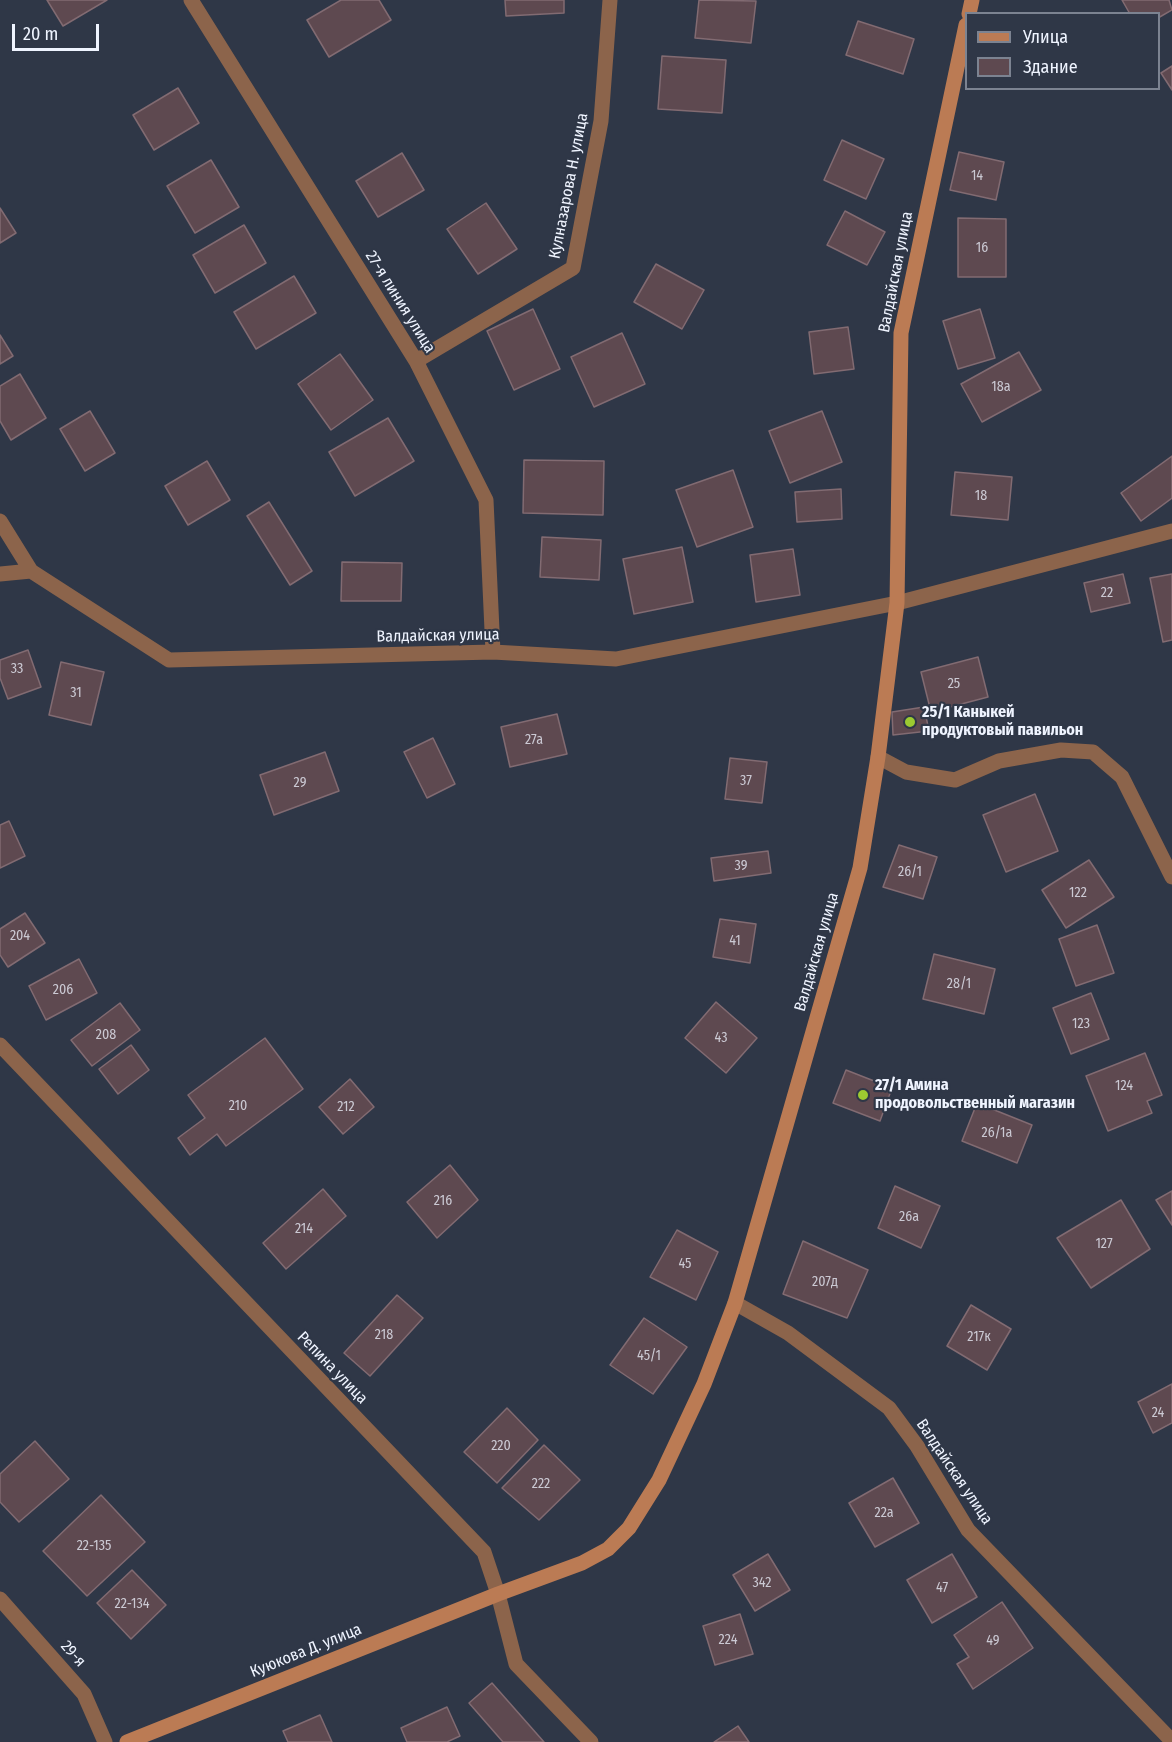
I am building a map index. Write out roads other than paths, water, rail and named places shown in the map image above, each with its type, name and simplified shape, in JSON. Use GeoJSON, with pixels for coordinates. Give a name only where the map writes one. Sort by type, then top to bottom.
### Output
{"type":"FeatureCollection","features":[{"type":"Feature","properties":{"kind":"street","name":"27-я линия улица"},"geometry":{"type":"LineString","coordinates":[[191,0],[416,362],[486,500],[493,652]]}},
{"type":"Feature","properties":{"kind":"street","name":"Кулназарова Н. улица"},"geometry":{"type":"LineString","coordinates":[[416,362],[573,268],[601,122],[609,0]]}},
{"type":"Feature","properties":{"kind":"street","name":"Валдайская улица"},"geometry":{"type":"LineString","coordinates":[[498,1594],[582,1563],[608,1549],[629,1528],[659,1480],[704,1384],[735,1303],[860,868],[878,757],[897,603],[901,333],[965,30]]}},
{"type":"Feature","properties":{"kind":"street"},"geometry":{"type":"LineString","coordinates":[[0,520],[31,571],[0,574]]}},
{"type":"Feature","properties":{"kind":"street","name":"Валдайская улица"},"geometry":{"type":"LineString","coordinates":[[31,571],[169,660],[493,652],[616,659],[897,603],[1172,531]]}},
{"type":"Feature","properties":{"kind":"street"},"geometry":{"type":"LineString","coordinates":[[878,757],[906,772],[955,780],[999,761],[1061,750],[1093,752],[1122,777],[1172,877]]}},
{"type":"Feature","properties":{"kind":"street","name":"Репина улица"},"geometry":{"type":"LineString","coordinates":[[0,1045],[484,1552],[498,1594],[516,1664],[591,1742]]}},
{"type":"Feature","properties":{"kind":"street","name":"Валдайская улица"},"geometry":{"type":"LineString","coordinates":[[735,1303],[788,1333],[889,1408],[917,1446],[968,1530],[1172,1741]]}},
{"type":"Feature","properties":{"kind":"street","name":"Куюкова Д. улица"},"geometry":{"type":"LineString","coordinates":[[127,1742],[498,1594]]}},
{"type":"Feature","properties":{"kind":"street","name":"29-я"},"geometry":{"type":"LineString","coordinates":[[0,1599],[84,1694],[105,1742]]}},
{"type":"Feature","properties":{"kind":"place","name":"25/1 Каныкей продуктовый павильон"},"geometry":{"type":"Point","coordinates":[910,722]}},
{"type":"Feature","properties":{"kind":"place","name":"27/1 Амина продовольственный магазин"},"geometry":{"type":"Point","coordinates":[863,1095]}}]}
